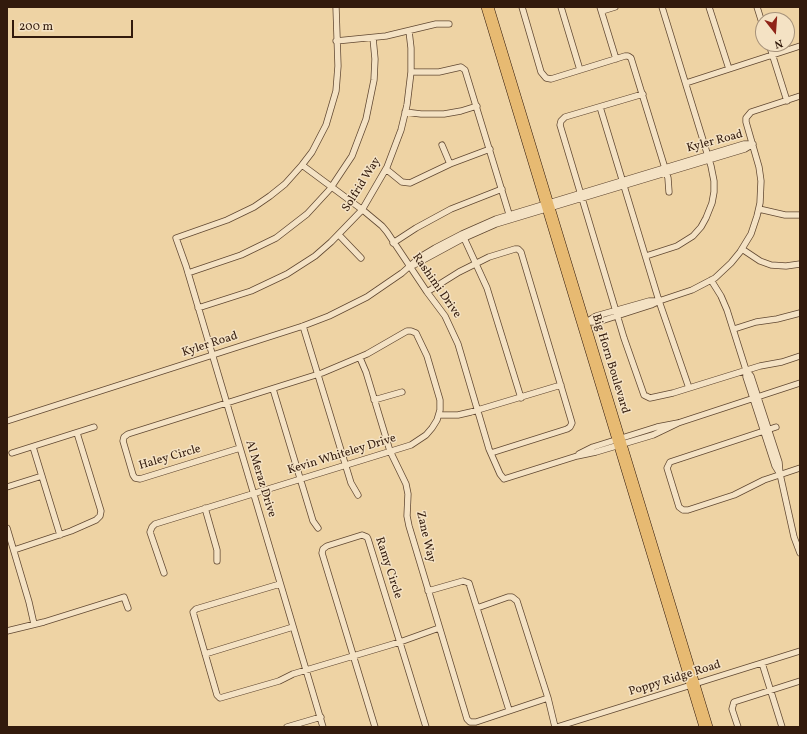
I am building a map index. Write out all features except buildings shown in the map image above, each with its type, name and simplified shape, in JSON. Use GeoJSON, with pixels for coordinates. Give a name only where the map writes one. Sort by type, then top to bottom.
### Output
{"type":"FeatureCollection","features":[{"type":"Feature","properties":{"kind":"main road","name":"Big Horn Boulevard"},"geometry":{"type":"LineString","coordinates":[[485,7],[586,322],[620,442]]}},
{"type":"Feature","properties":{"kind":"main road","name":"Big Horn Boulevard"},"geometry":{"type":"LineString","coordinates":[[490,7],[548,205],[693,685],[703,727]]}},
{"type":"Feature","properties":{"kind":"main road","name":"Big Horn Boulevard"},"geometry":{"type":"LineString","coordinates":[[693,685],[709,727]]}},
{"type":"Feature","properties":{"kind":"street"},"geometry":{"type":"LineString","coordinates":[[302,165],[320,138],[334,99],[338,75],[336,7]]}},
{"type":"Feature","properties":{"kind":"street"},"geometry":{"type":"LineString","coordinates":[[522,7],[543,76],[546,78],[551,79],[626,56],[631,58],[666,170],[669,181],[669,192]]}},
{"type":"Feature","properties":{"kind":"street"},"geometry":{"type":"LineString","coordinates":[[561,7],[580,70]]}},
{"type":"Feature","properties":{"kind":"street"},"geometry":{"type":"LineString","coordinates":[[615,7],[601,9],[616,59]]}},
{"type":"Feature","properties":{"kind":"street"},"geometry":{"type":"LineString","coordinates":[[646,256],[683,243],[693,236],[704,223],[711,208],[714,192],[714,176],[662,7]]}},
{"type":"Feature","properties":{"kind":"street"},"geometry":{"type":"LineString","coordinates":[[708,7],[728,69]]}},
{"type":"Feature","properties":{"kind":"street"},"geometry":{"type":"LineString","coordinates":[[336,41],[373,38],[436,24],[449,24]]}},
{"type":"Feature","properties":{"kind":"street","name":"Solfrid Way"},"geometry":{"type":"LineString","coordinates":[[198,308],[251,291],[281,278],[315,256],[339,235],[362,210],[386,169],[398,142],[405,112],[410,72],[411,56],[408,31]]}},
{"type":"Feature","properties":{"kind":"street"},"geometry":{"type":"LineString","coordinates":[[188,272],[242,255],[271,241],[304,218],[332,187],[352,156],[367,114],[374,70],[373,38]]}},
{"type":"Feature","properties":{"kind":"street"},"geometry":{"type":"LineString","coordinates":[[686,83],[800,46]]}},
{"type":"Feature","properties":{"kind":"street"},"geometry":{"type":"LineString","coordinates":[[771,52],[787,100]]}},
{"type":"Feature","properties":{"kind":"street"},"geometry":{"type":"LineString","coordinates":[[410,72],[429,72],[460,67],[464,68],[477,106],[509,214]]}},
{"type":"Feature","properties":{"kind":"street"},"geometry":{"type":"LineString","coordinates":[[643,94],[565,117],[560,123],[560,127],[616,313],[644,396],[650,398],[800,356]]}},
{"type":"Feature","properties":{"kind":"street"},"geometry":{"type":"LineString","coordinates":[[586,322],[595,323],[616,313],[652,305],[659,301],[692,290],[711,280],[731,263],[742,249],[753,228],[759,209],[761,181],[759,167],[746,122],[748,114],[800,96]]}},
{"type":"Feature","properties":{"kind":"street"},"geometry":{"type":"LineString","coordinates":[[405,112],[444,114],[477,106]]}},
{"type":"Feature","properties":{"kind":"street"},"geometry":{"type":"LineString","coordinates":[[600,107],[659,301],[689,388]]}},
{"type":"Feature","properties":{"kind":"street","name":"Kyler Road"},"geometry":{"type":"LineString","coordinates":[[410,267],[420,257],[448,241],[509,214],[581,196],[708,157],[745,149],[753,144]]}},
{"type":"Feature","properties":{"kind":"street"},"geometry":{"type":"LineString","coordinates":[[442,145],[450,164]]}},
{"type":"Feature","properties":{"kind":"street"},"geometry":{"type":"LineString","coordinates":[[386,169],[402,182],[408,183],[450,164],[490,150]]}},
{"type":"Feature","properties":{"kind":"street","name":"Rashimi Drive"},"geometry":{"type":"LineString","coordinates":[[302,165],[382,226],[445,316],[453,330],[491,453],[500,474],[504,479],[577,456],[593,447],[620,442]]}},
{"type":"Feature","properties":{"kind":"street","name":"Al Meraz Drive"},"geometry":{"type":"LineString","coordinates":[[302,165],[282,186],[254,207],[227,220],[176,238],[188,272],[323,727]]}},
{"type":"Feature","properties":{"kind":"street"},"geometry":{"type":"LineString","coordinates":[[393,243],[416,228],[451,209],[502,189]]}},
{"type":"Feature","properties":{"kind":"street","name":"Kyler Road"},"geometry":{"type":"LineString","coordinates":[[7,421],[212,356],[329,316],[354,304],[410,267],[464,238],[496,224],[548,205]]}},
{"type":"Feature","properties":{"kind":"street"},"geometry":{"type":"LineString","coordinates":[[759,209],[785,215],[800,214]]}},
{"type":"Feature","properties":{"kind":"street"},"geometry":{"type":"LineString","coordinates":[[339,235],[360,258]]}},
{"type":"Feature","properties":{"kind":"street"},"geometry":{"type":"LineString","coordinates":[[464,238],[477,263],[487,288],[520,398]]}},
{"type":"Feature","properties":{"kind":"street"},"geometry":{"type":"LineString","coordinates":[[427,292],[449,277],[477,263],[514,249],[521,252],[561,385],[571,420],[571,425],[567,429],[491,453]]}},
{"type":"Feature","properties":{"kind":"street"},"geometry":{"type":"LineString","coordinates":[[742,249],[760,261],[771,265],[786,266],[800,264]]}},
{"type":"Feature","properties":{"kind":"street"},"geometry":{"type":"LineString","coordinates":[[711,280],[726,305],[746,370],[750,374],[755,398],[766,430],[775,466],[780,474],[794,537],[800,553]]}},
{"type":"Feature","properties":{"kind":"street"},"geometry":{"type":"LineString","coordinates":[[734,329],[752,323],[777,320],[800,313]]}},
{"type":"Feature","properties":{"kind":"street"},"geometry":{"type":"LineString","coordinates":[[303,326],[351,483],[358,495]]}},
{"type":"Feature","properties":{"kind":"street"},"geometry":{"type":"LineString","coordinates":[[226,404],[318,375],[360,358],[407,331],[413,331],[419,339],[429,362],[440,400],[439,415],[458,415],[478,411],[561,385]]}},
{"type":"Feature","properties":{"kind":"street","name":"Zane Way"},"geometry":{"type":"LineString","coordinates":[[360,358],[366,372],[390,451],[406,484],[408,494],[407,516],[409,526],[466,716],[470,722],[478,722],[509,710]]}},
{"type":"Feature","properties":{"kind":"street"},"geometry":{"type":"LineString","coordinates":[[620,442],[657,427],[678,423],[800,383]]}},
{"type":"Feature","properties":{"kind":"street"},"geometry":{"type":"LineString","coordinates":[[274,389],[313,521],[318,528]]}},
{"type":"Feature","properties":{"kind":"street"},"geometry":{"type":"LineString","coordinates":[[374,400],[402,392]]}},
{"type":"Feature","properties":{"kind":"street","name":"Haley Circle"},"geometry":{"type":"LineString","coordinates":[[226,404],[128,434],[123,441],[127,456],[134,476],[140,479],[240,448]]}},
{"type":"Feature","properties":{"kind":"street","name":"Kevin Whiteley Drive"},"geometry":{"type":"LineString","coordinates":[[164,573],[150,532],[153,526],[157,523],[411,445],[423,438],[432,428],[439,415]]}},
{"type":"Feature","properties":{"kind":"street"},"geometry":{"type":"LineString","coordinates":[[776,427],[670,462],[667,468],[678,505],[682,509],[688,510],[734,495],[759,482],[800,468]]}},
{"type":"Feature","properties":{"kind":"street"},"geometry":{"type":"LineString","coordinates":[[12,454],[94,428]]}},
{"type":"Feature","properties":{"kind":"street"},"geometry":{"type":"LineString","coordinates":[[14,550],[60,535],[96,520],[101,515],[78,433]]}},
{"type":"Feature","properties":{"kind":"street"},"geometry":{"type":"LineString","coordinates":[[33,447],[60,535]]}},
{"type":"Feature","properties":{"kind":"street"},"geometry":{"type":"LineString","coordinates":[[7,487],[42,476]]}},
{"type":"Feature","properties":{"kind":"street"},"geometry":{"type":"LineString","coordinates":[[205,508],[216,546],[217,561]]}},
{"type":"Feature","properties":{"kind":"street"},"geometry":{"type":"LineString","coordinates":[[7,528],[34,624]]}},
{"type":"Feature","properties":{"kind":"street","name":"Ramy Circle"},"geometry":{"type":"LineString","coordinates":[[354,656],[322,553],[323,549],[327,546],[362,535],[368,540],[400,642]]}},
{"type":"Feature","properties":{"kind":"street"},"geometry":{"type":"LineString","coordinates":[[428,591],[467,581],[478,608],[509,710],[548,698]]}},
{"type":"Feature","properties":{"kind":"street"},"geometry":{"type":"LineString","coordinates":[[280,584],[194,610],[193,612],[217,695],[220,698],[279,681],[293,674],[400,642],[439,628]]}},
{"type":"Feature","properties":{"kind":"street"},"geometry":{"type":"LineString","coordinates":[[7,631],[124,597],[128,608]]}},
{"type":"Feature","properties":{"kind":"street"},"geometry":{"type":"LineString","coordinates":[[478,608],[508,597],[517,600],[556,727]]}},
{"type":"Feature","properties":{"kind":"street"},"geometry":{"type":"LineString","coordinates":[[205,654],[293,627]]}},
{"type":"Feature","properties":{"kind":"street"},"geometry":{"type":"LineString","coordinates":[[400,642],[426,727]]}},
{"type":"Feature","properties":{"kind":"street","name":"Poppy Ridge Road"},"geometry":{"type":"LineString","coordinates":[[556,727],[800,651]]}},
{"type":"Feature","properties":{"kind":"street"},"geometry":{"type":"LineString","coordinates":[[354,656],[375,727]]}},
{"type":"Feature","properties":{"kind":"street"},"geometry":{"type":"LineString","coordinates":[[762,663],[782,727]]}},
{"type":"Feature","properties":{"kind":"street"},"geometry":{"type":"LineString","coordinates":[[738,727],[732,709],[732,705],[737,701],[800,681]]}},
{"type":"Feature","properties":{"kind":"street"},"geometry":{"type":"LineString","coordinates":[[287,727],[320,717]]}}]}
